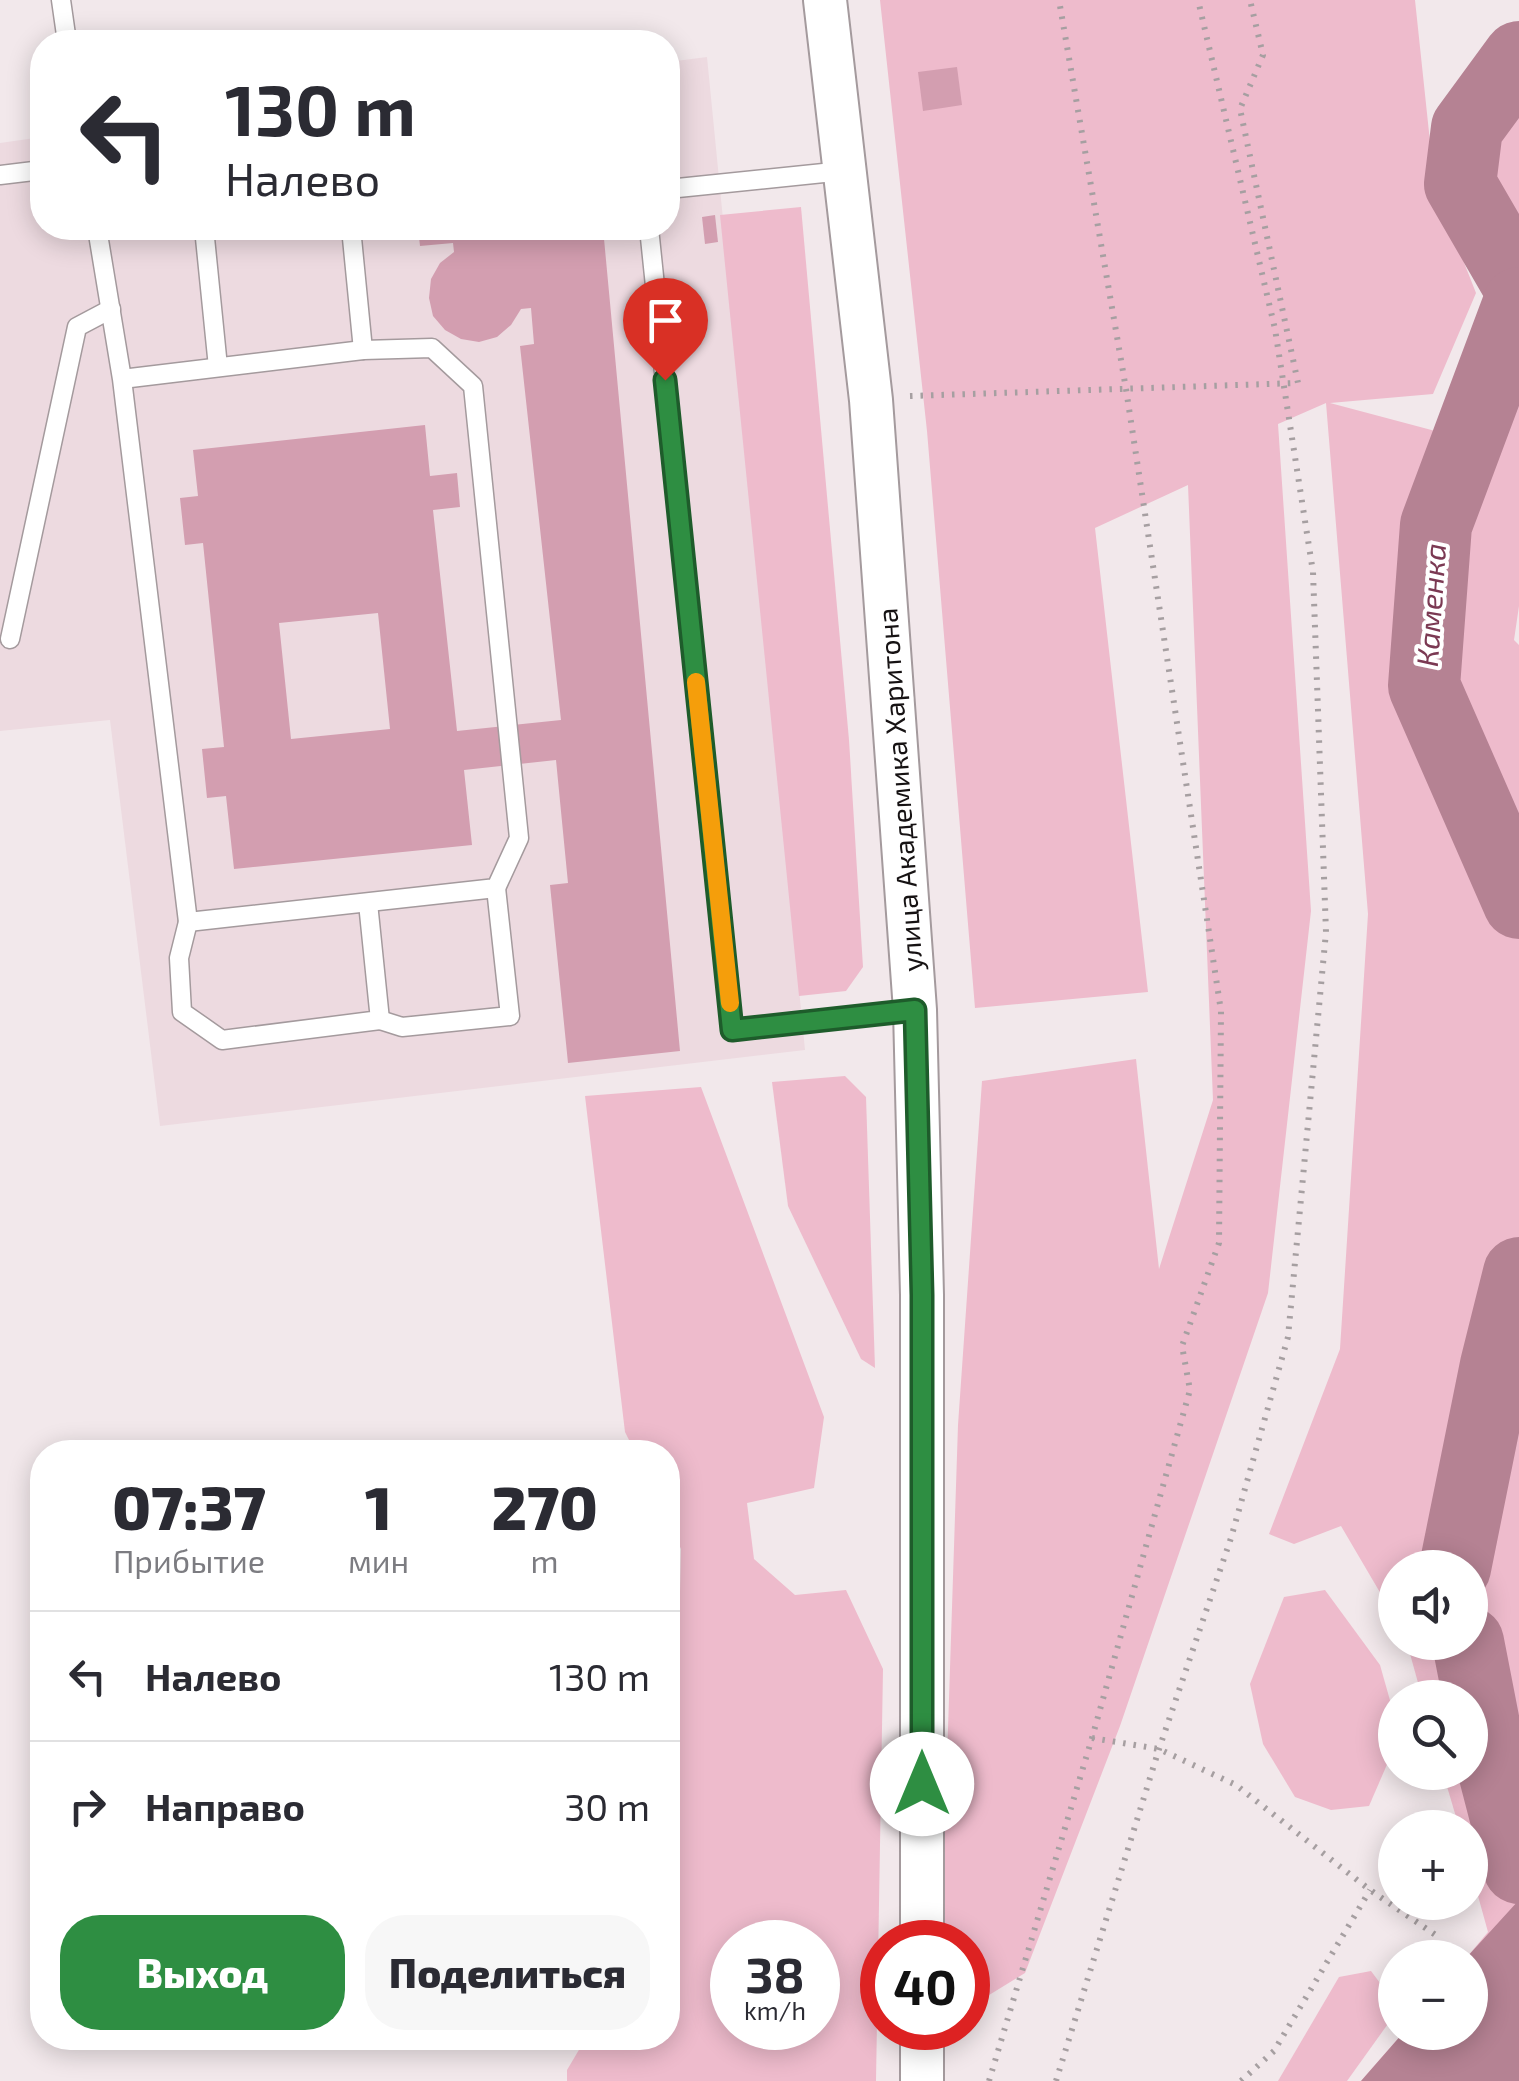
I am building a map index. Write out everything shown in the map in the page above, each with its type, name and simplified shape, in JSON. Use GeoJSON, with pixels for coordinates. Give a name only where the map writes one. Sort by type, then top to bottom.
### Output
{"type":"FeatureCollection","features":[{"type":"Feature","properties":{"kind":"street","name":"улица Академика Харитона"},"geometry":{"type":"LineString","coordinates":[[825,0],[871,400],[915,1010],[922,1295],[922,1920]]}},
{"type":"Feature","properties":{"kind":"street"},"geometry":{"type":"LineString","coordinates":[[922,2050],[922,2081]]}},
{"type":"Feature","properties":{"kind":"lane"},"geometry":{"type":"LineString","coordinates":[[61,0],[65,30]]}},
{"type":"Feature","properties":{"kind":"lane"},"geometry":{"type":"LineString","coordinates":[[0,175],[30,171]]}},
{"type":"Feature","properties":{"kind":"lane"},"geometry":{"type":"LineString","coordinates":[[680,188],[844,171]]}},
{"type":"Feature","properties":{"kind":"lane"},"geometry":{"type":"LineString","coordinates":[[99,240],[122,379],[188,922],[179,958],[182,1012],[222,1040],[380,1020],[402,1027],[510,1016],[496,888],[519,838],[473,386],[432,348],[364,350],[122,379]]}},
{"type":"Feature","properties":{"kind":"lane"},"geometry":{"type":"LineString","coordinates":[[205,240],[218,368]]}},
{"type":"Feature","properties":{"kind":"lane"},"geometry":{"type":"LineString","coordinates":[[353,240],[364,350]]}},
{"type":"Feature","properties":{"kind":"lane"},"geometry":{"type":"LineString","coordinates":[[650,240],[732,1030],[915,1010]]}},
{"type":"Feature","properties":{"kind":"lane"},"geometry":{"type":"LineString","coordinates":[[10,640],[76,327],[111,309]]}},
{"type":"Feature","properties":{"kind":"lane"},"geometry":{"type":"LineString","coordinates":[[188,922],[496,888]]}},
{"type":"Feature","properties":{"kind":"lane"},"geometry":{"type":"LineString","coordinates":[[368,903],[380,1020]]}},
{"type":"Feature","properties":{"kind":"path"},"geometry":{"type":"LineString","coordinates":[[989,2081],[1092,1738],[1190,1390],[1182,1346],[1220,1243],[1221,1011],[1126,389],[1059,0]]}},
{"type":"Feature","properties":{"kind":"path"},"geometry":{"type":"LineString","coordinates":[[1056,2081],[1158,1750],[1232,1538],[1288,1337],[1326,932],[1313,572],[1275,329],[1198,0]]}},
{"type":"Feature","properties":{"kind":"path"},"geometry":{"type":"LineString","coordinates":[[871,400],[928,394],[1298,384],[1240,109],[1264,55],[1250,0]]}},
{"type":"Feature","properties":{"kind":"path"},"geometry":{"type":"LineString","coordinates":[[1092,1738],[1158,1750],[1236,1785],[1370,1890],[1440,1938]]}},
{"type":"Feature","properties":{"kind":"path"},"geometry":{"type":"LineString","coordinates":[[1241,2081],[1274,2051],[1370,1890]]}},
{"type":"Feature","properties":{"kind":"shaded area"},"geometry":{"type":"Polygon","coordinates":[[[880,0],[1415,0],[1435,189],[1476,293],[1433,394],[1330,403],[1439,432],[1505,292],[1475,233],[1440,146],[1519,32],[1519,606],[1514,640],[1519,645],[1519,2024],[1488,2035],[1488,1940],[1481,1940],[1488,1932],[1485,1920],[1488,1920],[1488,1810],[1454,1810],[1448,1790],[1488,1790],[1488,1680],[1417,1680],[1412,1660],[1488,1660],[1488,1550],[1378,1550],[1378,1589],[1341,1526],[1294,1544],[1269,1534],[1340,1349],[1368,914],[1326,403],[1278,424],[1311,911],[1268,1293],[1120,1726],[1025,1973],[990,1994],[990,1920],[942,1920],[958,1425],[982,1081],[1136,1059],[1159,1269],[1213,1100],[1188,485],[1095,528],[1148,992],[975,1008],[927,431],[880,0]]]}},
{"type":"Feature","properties":{"kind":"shaded area"},"geometry":{"type":"Polygon","coordinates":[[[707,57],[805,1050],[160,1126],[110,720],[0,731],[0,143],[30,139],[30,240],[680,240],[680,60],[707,57]]]}},
{"type":"Feature","properties":{"kind":"shaded area"},"geometry":{"type":"Polygon","coordinates":[[[801,207],[849,740],[863,967],[846,991],[799,996],[720,215],[801,207]]]}},
{"type":"Feature","properties":{"kind":"shaded area"},"geometry":{"type":"Polygon","coordinates":[[[845,1076],[866,1097],[875,1368],[861,1359],[788,1206],[772,1082],[845,1076]]]}},
{"type":"Feature","properties":{"kind":"shaded area"},"geometry":{"type":"Polygon","coordinates":[[[701,1087],[824,1417],[814,1488],[747,1503],[754,1559],[795,1595],[846,1590],[883,1669],[879,1920],[860,1920],[860,2050],[877,2050],[876,2081],[567,2081],[567,2070],[579,2050],[680,2050],[680,1440],[629,1440],[585,1096],[701,1087]]]}},
{"type":"Feature","properties":{"kind":"shaded area"},"geometry":{"type":"Polygon","coordinates":[[[1325,1590],[1380,1665],[1384,1680],[1378,1680],[1378,1785],[1369,1806],[1331,1810],[1295,1797],[1263,1744],[1250,1684],[1284,1597],[1325,1590]]]}},
{"type":"Feature","properties":{"kind":"shaded area"},"geometry":{"type":"Polygon","coordinates":[[[1519,1900],[1519,2081],[1361,2081],[1388,2050],[1488,2050],[1488,1940],[1483,1940],[1519,1900]]]}},
{"type":"Feature","properties":{"kind":"shaded area"},"geometry":{"type":"Polygon","coordinates":[[[1371,1971],[1378,1980],[1378,2038],[1347,2081],[1278,2081],[1339,1977],[1371,1971]]]}},
{"type":"Feature","properties":{"kind":"shaded area"},"geometry":{"type":"Polygon","coordinates":[[[1388,2050],[1447,2050],[1361,2081],[1388,2050]]]}},
{"type":"Feature","properties":{"kind":"building"},"geometry":{"type":"Polygon","coordinates":[[[957,67],[962,105],[923,111],[918,72],[957,67]]]}},
{"type":"Feature","properties":{"kind":"building"},"geometry":{"type":"Polygon","coordinates":[[[715,215],[718,242],[705,244],[702,217],[715,215]]]}},
{"type":"Feature","properties":{"kind":"building"},"geometry":{"type":"Polygon","coordinates":[[[419,240],[604,240],[680,1051],[568,1063],[550,885],[568,883],[556,760],[464,770],[472,845],[234,869],[226,796],[207,798],[202,749],[224,747],[203,543],[185,545],[180,498],[198,496],[193,450],[425,425],[430,476],[457,473],[460,507],[433,510],[457,731],[561,720],[520,346],[534,344],[531,308],[521,309],[497,337],[479,342],[461,339],[445,330],[433,316],[429,298],[431,279],[440,263],[454,252],[453,243],[420,246],[419,240]],[[378,613],[279,623],[291,739],[390,729],[378,613]]]}},
{"type":"Feature","properties":{"kind":"waterway","name":"Каменка"},"geometry":{"type":"LineString","coordinates":[[1519,57],[1467,128],[1460,184],[1519,286]]}},
{"type":"Feature","properties":{"kind":"waterway","name":"Каменка"},"geometry":{"type":"LineString","coordinates":[[1519,303],[1436,525],[1424,686],[1519,903]]}},
{"type":"Feature","properties":{"kind":"waterway","name":"Каменка"},"geometry":{"type":"LineString","coordinates":[[1459,1550],[1519,1273]]}},
{"type":"Feature","properties":{"kind":"waterway","name":"Каменка"},"geometry":{"type":"LineString","coordinates":[[1472,1660],[1491,1760],[1519,1868]]}},
{"type":"Feature","properties":{"kind":"slow traffic"},"geometry":{"type":"LineString","coordinates":[[696,682],[730,1003]]}},
{"type":"Feature","properties":{"kind":"route"},"geometry":{"type":"LineString","coordinates":[[665,380],[732,1030],[915,1010],[922,1295],[922,1784]]}}]}
